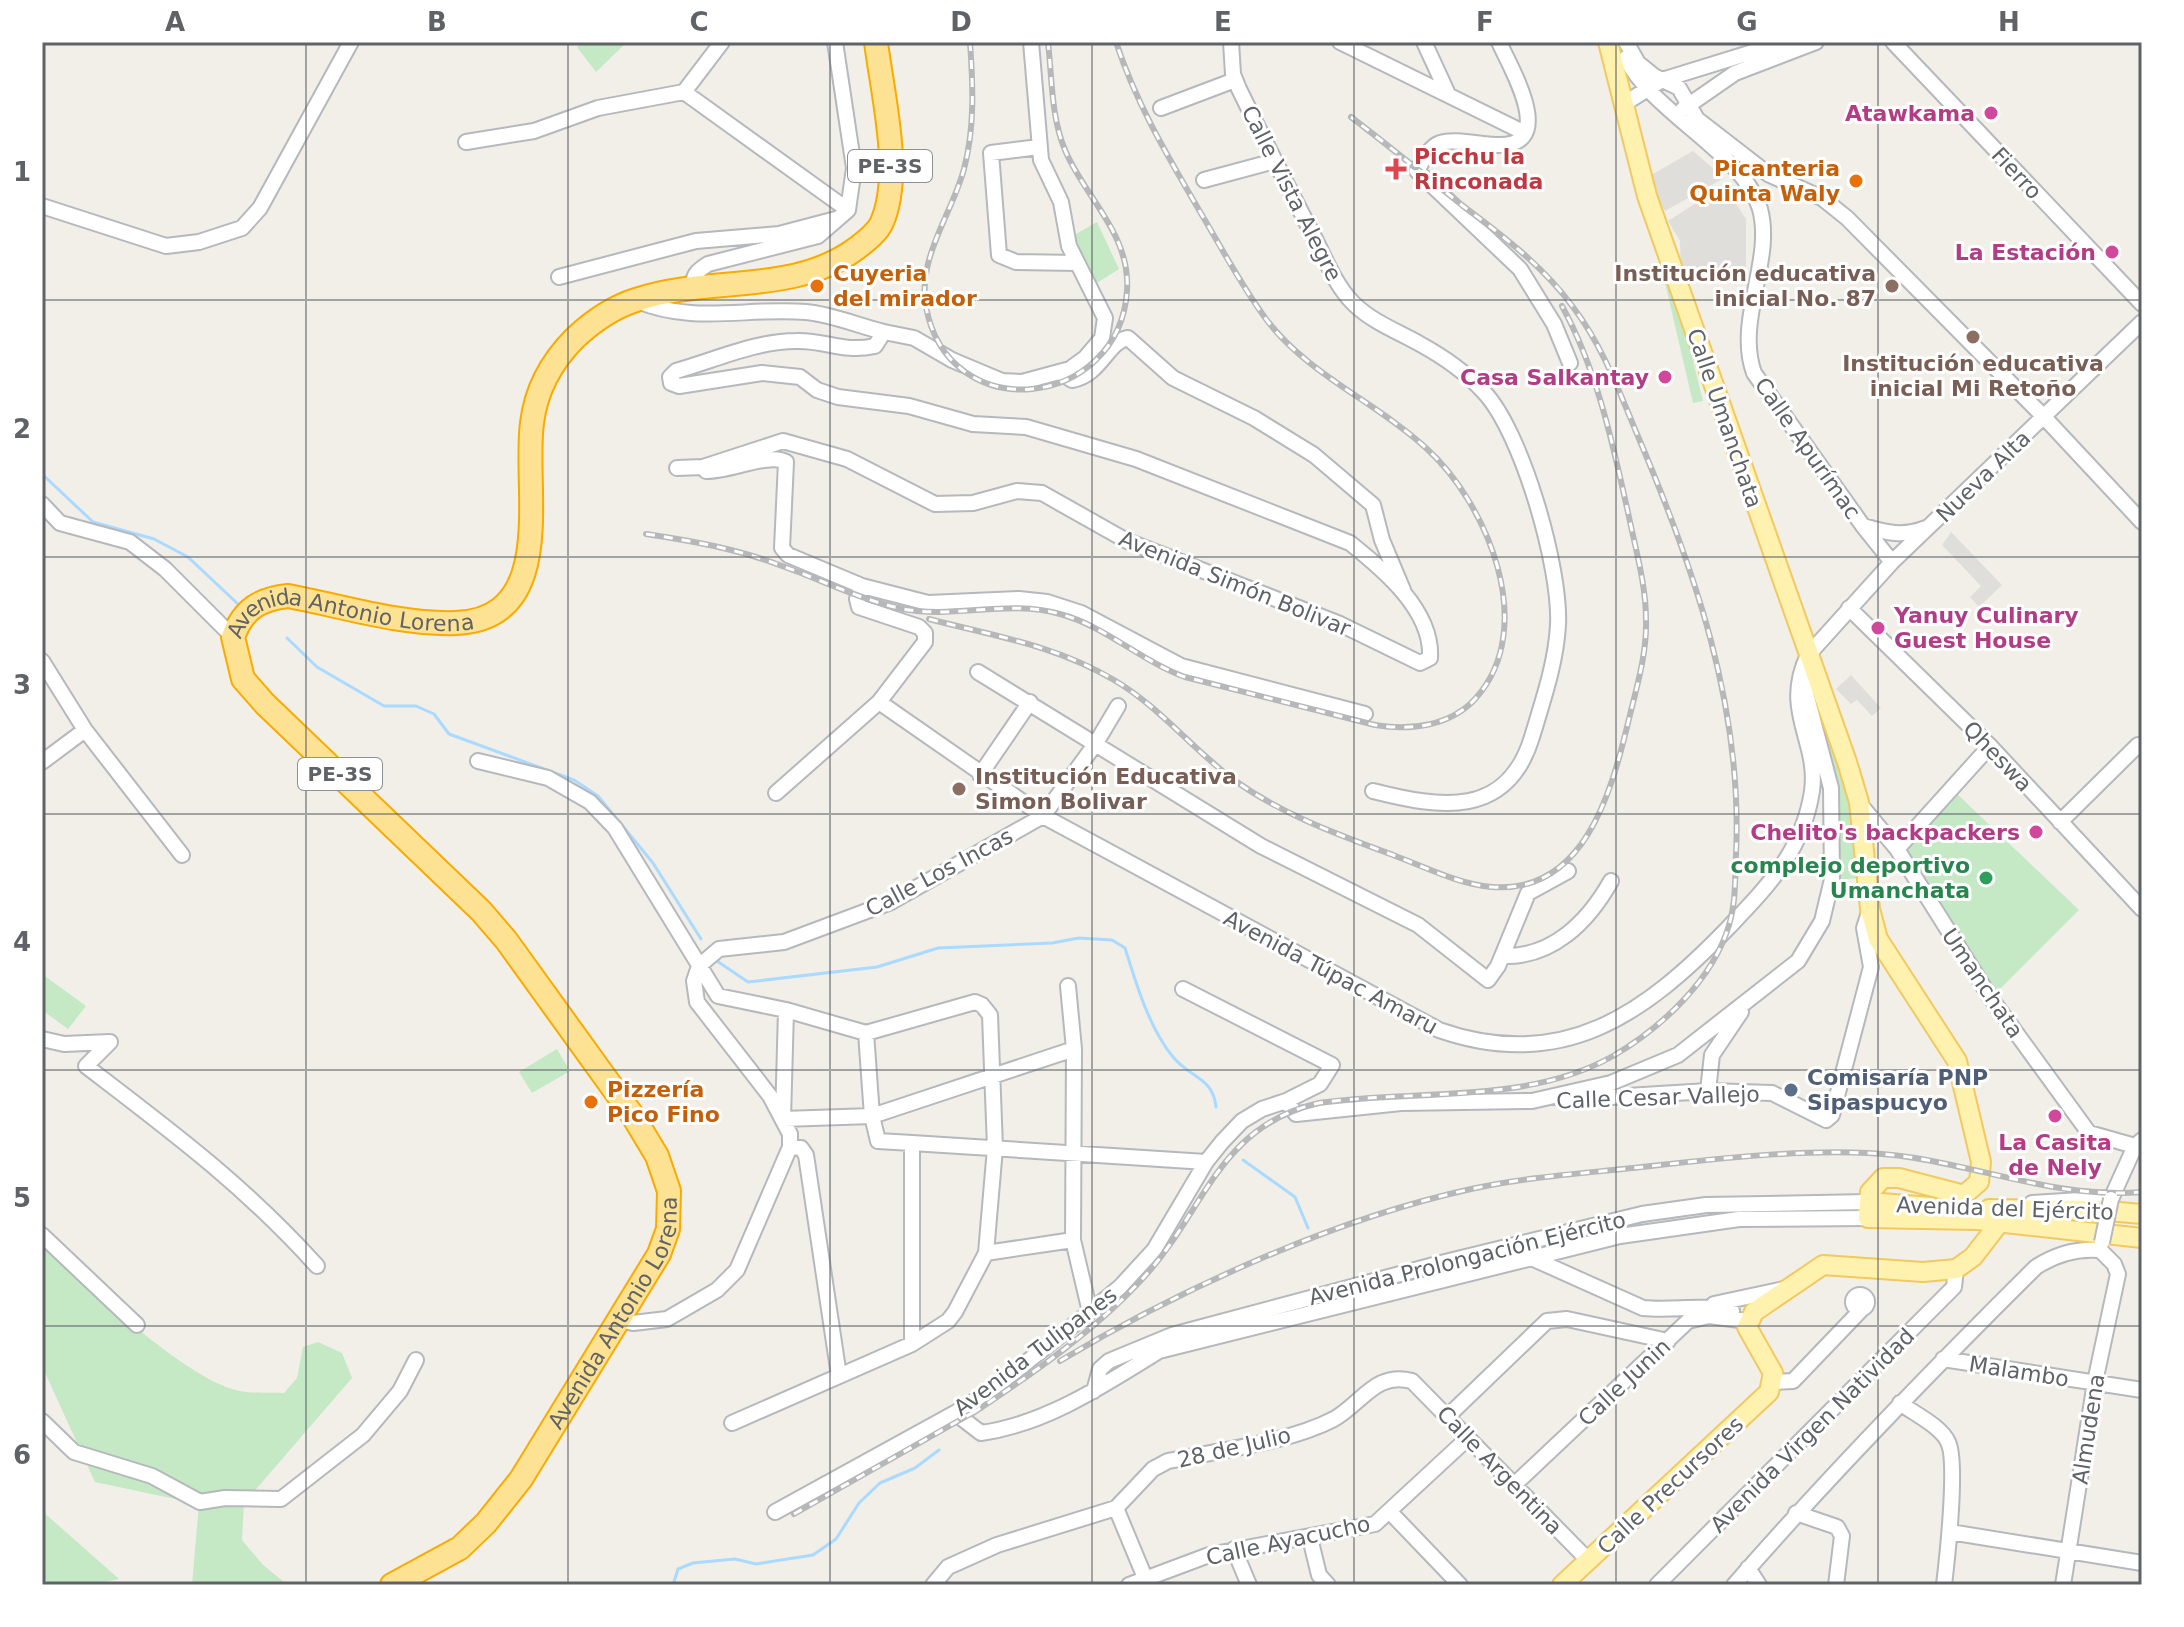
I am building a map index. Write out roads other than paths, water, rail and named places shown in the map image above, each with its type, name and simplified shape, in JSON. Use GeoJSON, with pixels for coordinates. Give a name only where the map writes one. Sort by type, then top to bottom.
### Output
{"type":"FeatureCollection","features":[{"type":"Feature","properties":{"kind":"highway","name":"Avenida Antonio Lorena"},"geometry":{"type":"LineString","coordinates":[[392,1585],[460,1548],[486,1523],[521,1479],[616,1319],[649,1272],[668,1229],[669,1191],[657,1156],[633,1116],[506,940],[454,884],[265,704],[243,679],[233,637],[248,610],[270,598],[288,596],[414,620],[456,623],[481,618],[505,603],[520,583],[529,557],[531,438],[541,388],[554,362],[577,336],[606,314],[634,300],[806,274],[831,265],[866,241],[882,224],[889,151],[876,42]]}},
{"type":"Feature","properties":{"kind":"main road","name":"Calle Umanchata"},"geometry":{"type":"LineString","coordinates":[[1608,42],[1647,196],[1804,662]]}},
{"type":"Feature","properties":{"kind":"main road","name":"Umanchata"},"geometry":{"type":"LineString","coordinates":[[1804,662],[1859,802]]}},
{"type":"Feature","properties":{"kind":"main road"},"geometry":{"type":"LineString","coordinates":[[1859,802],[1870,909],[1878,939],[1889,962],[1957,1061],[1982,1173],[1973,1190],[1958,1195],[1899,1178],[1883,1178],[1874,1184],[1868,1210]]}},
{"type":"Feature","properties":{"kind":"main road","name":"Avenida del Ejército"},"geometry":{"type":"LineString","coordinates":[[1868,1210],[1990,1215],[2142,1214]]}},
{"type":"Feature","properties":{"kind":"main road"},"geometry":{"type":"LineString","coordinates":[[1774,1382],[1773,1373],[1749,1333],[1750,1318],[1788,1288],[1826,1264],[1923,1272],[1956,1269],[1981,1247],[1990,1215]]}},
{"type":"Feature","properties":{"kind":"main road","name":"Avenida del Ejército"},"geometry":{"type":"LineString","coordinates":[[1990,1215],[2142,1238]]}},
{"type":"Feature","properties":{"kind":"main road","name":"Calle Precursores"},"geometry":{"type":"LineString","coordinates":[[1568,1581],[1769,1392],[1774,1382]]}},
{"type":"Feature","properties":{"kind":"street"},"geometry":{"type":"LineString","coordinates":[[42,206],[166,246],[199,242],[242,228],[260,208],[351,42]]}},
{"type":"Feature","properties":{"kind":"street"},"geometry":{"type":"LineString","coordinates":[[466,142],[534,131],[598,108],[684,92],[722,42]]}},
{"type":"Feature","properties":{"kind":"street"},"geometry":{"type":"LineString","coordinates":[[693,289],[692,279],[696,272],[708,264],[818,236],[842,215],[854,168],[835,42]]}},
{"type":"Feature","properties":{"kind":"street"},"geometry":{"type":"LineString","coordinates":[[634,300],[662,312],[703,315],[807,312],[914,338],[952,360],[1002,381],[1022,382],[1061,373],[1092,351],[1106,327],[1103,314],[1068,241],[1061,202],[1045,171],[1039,147],[1031,42]]}},
{"type":"Feature","properties":{"kind":"street","name":"Calle Vista Alegre"},"geometry":{"type":"LineString","coordinates":[[1231,42],[1235,80],[1335,278],[1352,302],[1381,325],[1443,359],[1484,391],[1509,428],[1538,512],[1557,598],[1558,624],[1552,670],[1524,762],[1513,777],[1488,795],[1462,805],[1428,803],[1373,791]]}},
{"type":"Feature","properties":{"kind":"street"},"geometry":{"type":"LineString","coordinates":[[1340,42],[1525,133]]}},
{"type":"Feature","properties":{"kind":"street"},"geometry":{"type":"LineString","coordinates":[[1424,42],[1447,92]]}},
{"type":"Feature","properties":{"kind":"street"},"geometry":{"type":"LineString","coordinates":[[1499,42],[1528,114],[1525,133],[1516,142],[1502,146],[1441,143],[1430,151],[1417,171],[1520,269],[1554,324],[1570,363]]}},
{"type":"Feature","properties":{"kind":"street"},"geometry":{"type":"LineString","coordinates":[[1624,42],[1638,63],[1679,88],[1682,110],[1754,194],[1768,174]]}},
{"type":"Feature","properties":{"kind":"street"},"geometry":{"type":"LineString","coordinates":[[1624,42],[1631,68],[1648,87],[1697,119],[1768,174],[1822,198],[1847,218],[2044,417],[2142,522]]}},
{"type":"Feature","properties":{"kind":"street"},"geometry":{"type":"LineString","coordinates":[[1622,105],[1662,80],[1785,42]]}},
{"type":"Feature","properties":{"kind":"street"},"geometry":{"type":"LineString","coordinates":[[1682,110],[1719,82],[1753,64],[1816,42]]}},
{"type":"Feature","properties":{"kind":"street","name":"Fierro"},"geometry":{"type":"LineString","coordinates":[[1893,42],[2142,304]]}},
{"type":"Feature","properties":{"kind":"street"},"geometry":{"type":"LineString","coordinates":[[1161,108],[1235,80]]}},
{"type":"Feature","properties":{"kind":"street"},"geometry":{"type":"LineString","coordinates":[[684,92],[842,215]]}},
{"type":"Feature","properties":{"kind":"street"},"geometry":{"type":"LineString","coordinates":[[1039,147],[991,153],[999,255],[1016,262],[1077,263]]}},
{"type":"Feature","properties":{"kind":"street"},"geometry":{"type":"LineString","coordinates":[[1204,180],[1275,161]]}},
{"type":"Feature","properties":{"kind":"street","name":"Calle Apurímac"},"geometry":{"type":"LineString","coordinates":[[1754,194],[1763,226],[1748,346],[1749,360],[1754,373],[1892,562]]}},
{"type":"Feature","properties":{"kind":"street"},"geometry":{"type":"LineString","coordinates":[[559,277],[696,241],[779,234],[842,215]]}},
{"type":"Feature","properties":{"kind":"street","name":"Nueva Alta"},"geometry":{"type":"LineString","coordinates":[[1804,662],[1892,562],[1933,526],[2142,322]]}},
{"type":"Feature","properties":{"kind":"street"},"geometry":{"type":"LineString","coordinates":[[884,332],[875,346],[852,351],[800,340],[774,342],[676,371],[670,377],[671,383],[679,386],[762,373],[800,377],[817,390],[838,397],[909,406],[973,424],[1026,427],[1136,459],[1350,543],[1371,560],[1408,602]]}},
{"type":"Feature","properties":{"kind":"street"},"geometry":{"type":"LineString","coordinates":[[1061,373],[1072,380],[1082,378],[1096,368],[1120,340],[1130,339],[1173,378],[1254,418],[1314,455],[1373,505],[1382,540],[1408,602]]}},
{"type":"Feature","properties":{"kind":"street","name":"Avenida Simón Bolivar"},"geometry":{"type":"LineString","coordinates":[[677,468],[703,467],[783,441],[847,459],[935,504],[973,503],[1017,491],[1042,493],[1127,541],[1340,624],[1420,663],[1430,658],[1426,622],[1408,602]]}},
{"type":"Feature","properties":{"kind":"street"},"geometry":{"type":"LineString","coordinates":[[703,467],[714,471],[766,459],[779,458],[786,462],[782,548],[788,555],[862,586],[928,603],[1033,600],[1064,607],[1181,666],[1365,714]]}},
{"type":"Feature","properties":{"kind":"street"},"geometry":{"type":"LineString","coordinates":[[42,504],[60,523],[130,542],[165,569],[233,637]]}},
{"type":"Feature","properties":{"kind":"street","name":"Calle Apurímac"},"geometry":{"type":"LineString","coordinates":[[1863,526],[1890,534],[1910,535],[1933,526]]}},
{"type":"Feature","properties":{"kind":"street"},"geometry":{"type":"LineString","coordinates":[[1371,560],[1382,540]]}},
{"type":"Feature","properties":{"kind":"street"},"geometry":{"type":"LineString","coordinates":[[776,793],[884,705],[925,637],[919,627],[859,607],[857,599],[862,586]]}},
{"type":"Feature","properties":{"kind":"street","name":"Qheswa"},"geometry":{"type":"LineString","coordinates":[[1849,608],[1990,746],[2142,909]]}},
{"type":"Feature","properties":{"kind":"street"},"geometry":{"type":"LineString","coordinates":[[42,661],[85,730],[182,855]]}},
{"type":"Feature","properties":{"kind":"street"},"geometry":{"type":"LineString","coordinates":[[1286,1101],[1296,1114],[1401,1103],[1532,1101],[1611,1083],[1678,1055],[1798,961],[1822,921],[1832,879],[1831,788],[1804,662]]}},
{"type":"Feature","properties":{"kind":"street","name":"Avenida Túpac Amaru"},"geometry":{"type":"LineString","coordinates":[[884,705],[980,775],[1043,816],[1439,1030],[1501,1047],[1543,1044],[1590,1031],[1663,990],[1695,964],[1770,885],[1793,851],[1812,789],[1810,758],[1798,713],[1804,662]]}},
{"type":"Feature","properties":{"kind":"street"},"geometry":{"type":"LineString","coordinates":[[978,672],[1261,846],[1418,925],[1488,980],[1502,956],[1528,893],[1568,871]]}},
{"type":"Feature","properties":{"kind":"street"},"geometry":{"type":"LineString","coordinates":[[980,775],[1030,702]]}},
{"type":"Feature","properties":{"kind":"street"},"geometry":{"type":"LineString","coordinates":[[1043,816],[1096,743],[1118,706]]}},
{"type":"Feature","properties":{"kind":"street"},"geometry":{"type":"LineString","coordinates":[[42,762],[85,730]]}},
{"type":"Feature","properties":{"kind":"street"},"geometry":{"type":"LineString","coordinates":[[2060,822],[2138,745]]}},
{"type":"Feature","properties":{"kind":"street"},"geometry":{"type":"LineString","coordinates":[[1897,849],[1990,746]]}},
{"type":"Feature","properties":{"kind":"street"},"geometry":{"type":"LineString","coordinates":[[478,761],[548,778],[590,802],[615,828],[718,996],[786,1010],[866,1033],[975,1002],[990,1015],[995,1148],[986,1253],[948,1321],[912,1344],[732,1423]]}},
{"type":"Feature","properties":{"kind":"street","name":"Umanchata"},"geometry":{"type":"LineString","coordinates":[[1859,802],[1897,849],[1990,997],[2089,1133],[2139,1143]]}},
{"type":"Feature","properties":{"kind":"street","name":"Calle Los Incas"},"geometry":{"type":"LineString","coordinates":[[699,966],[719,949],[784,942],[891,902],[1043,816]]}},
{"type":"Feature","properties":{"kind":"street"},"geometry":{"type":"LineString","coordinates":[[1502,956],[1525,957],[1549,946],[1593,912],[1611,881]]}},
{"type":"Feature","properties":{"kind":"street","name":"Calle Cesar Vallejo"},"geometry":{"type":"LineString","coordinates":[[1532,1101],[1708,1091],[1776,1094],[1826,1120],[1832,1115],[1871,967],[1864,928],[1870,909]]}},
{"type":"Feature","properties":{"kind":"street"},"geometry":{"type":"LineString","coordinates":[[616,1319],[633,1323],[667,1319],[717,1290],[737,1270],[790,1147],[790,1134],[770,1096],[697,1002],[694,981],[699,966]]}},
{"type":"Feature","properties":{"kind":"street"},"geometry":{"type":"LineString","coordinates":[[1068,986],[1074,1049],[1076,1154],[1073,1240],[1090,1312]]}},
{"type":"Feature","properties":{"kind":"street","name":"Avenida Tulipanes"},"geometry":{"type":"LineString","coordinates":[[775,1512],[990,1391],[1090,1312],[1120,1287],[1154,1250],[1206,1162],[1242,1121],[1320,1084],[1332,1065],[1183,989]]}},
{"type":"Feature","properties":{"kind":"street"},"geometry":{"type":"LineString","coordinates":[[1708,1091],[1712,1055],[1749,1000]]}},
{"type":"Feature","properties":{"kind":"street"},"geometry":{"type":"LineString","coordinates":[[783,1119],[786,1010]]}},
{"type":"Feature","properties":{"kind":"street"},"geometry":{"type":"LineString","coordinates":[[866,1033],[872,1116],[878,1141],[1206,1162]]}},
{"type":"Feature","properties":{"kind":"street"},"geometry":{"type":"LineString","coordinates":[[42,1039],[64,1044],[110,1042],[86,1066],[210,1160],[268,1211],[317,1266]]}},
{"type":"Feature","properties":{"kind":"street"},"geometry":{"type":"LineString","coordinates":[[783,1119],[872,1116],[1074,1049]]}},
{"type":"Feature","properties":{"kind":"street"},"geometry":{"type":"LineString","coordinates":[[912,1143],[912,1344]]}},
{"type":"Feature","properties":{"kind":"street"},"geometry":{"type":"LineString","coordinates":[[1734,1585],[1796,1513],[1900,1403],[2036,1267],[2053,1256],[2101,1246],[2111,1198],[2139,1143]]}},
{"type":"Feature","properties":{"kind":"street"},"geometry":{"type":"LineString","coordinates":[[790,1147],[801,1148],[806,1155],[839,1376]]}},
{"type":"Feature","properties":{"kind":"street"},"geometry":{"type":"LineString","coordinates":[[1990,1215],[2079,1197],[2111,1198]]}},
{"type":"Feature","properties":{"kind":"street","name":"Avenida Prolongación Ejército"},"geometry":{"type":"LineString","coordinates":[[1094,1391],[1100,1369],[1109,1361],[1172,1335],[1470,1255],[1642,1214],[1706,1205],[1868,1210]]}},
{"type":"Feature","properties":{"kind":"street","name":"Avenida Prolongación Ejército"},"geometry":{"type":"LineString","coordinates":[[955,1413],[981,1433],[996,1431],[1055,1410],[1094,1391],[1159,1351],[1527,1256],[1620,1236],[1739,1219],[1868,1210]]}},
{"type":"Feature","properties":{"kind":"street"},"geometry":{"type":"LineString","coordinates":[[42,1235],[137,1325]]}},
{"type":"Feature","properties":{"kind":"street"},"geometry":{"type":"LineString","coordinates":[[986,1253],[1073,1240]]}},
{"type":"Feature","properties":{"kind":"street","name":"Almudena"},"geometry":{"type":"LineString","coordinates":[[2063,1585],[2095,1382],[2118,1274],[2101,1246]]}},
{"type":"Feature","properties":{"kind":"street"},"geometry":{"type":"LineString","coordinates":[[1527,1256],[1643,1308],[1662,1310],[1707,1305],[1788,1288]]}},
{"type":"Feature","properties":{"kind":"street","name":"Avenida Virgen Natividad"},"geometry":{"type":"LineString","coordinates":[[1657,1585],[1954,1287],[1956,1269]]}},
{"type":"Feature","properties":{"kind":"street"},"geometry":{"type":"LineString","coordinates":[[1707,1305],[1750,1318]]}},
{"type":"Feature","properties":{"kind":"street"},"geometry":{"type":"LineString","coordinates":[[1774,1382],[1793,1381],[1862,1309]]}},
{"type":"Feature","properties":{"kind":"street","name":"Calle Junin"},"geometry":{"type":"LineString","coordinates":[[1515,1484],[1688,1321],[1698,1316],[1750,1318]]}},
{"type":"Feature","properties":{"kind":"street"},"geometry":{"type":"LineString","coordinates":[[1448,1416],[1540,1326],[1554,1319],[1668,1341]]}},
{"type":"Feature","properties":{"kind":"street","name":"Malambo"},"geometry":{"type":"LineString","coordinates":[[1943,1359],[2142,1390]]}},
{"type":"Feature","properties":{"kind":"street"},"geometry":{"type":"LineString","coordinates":[[42,1421],[74,1452],[152,1476],[200,1502],[225,1498],[281,1499],[363,1435],[400,1391],[416,1360]]}},
{"type":"Feature","properties":{"kind":"street","name":"28 de Julio"},"geometry":{"type":"LineString","coordinates":[[933,1585],[948,1567],[997,1545],[1116,1508],[1153,1469],[1168,1461],[1312,1429],[1337,1417],[1379,1382],[1397,1377],[1412,1381]]}},
{"type":"Feature","properties":{"kind":"street","name":"Calle Argentina"},"geometry":{"type":"LineString","coordinates":[[1412,1381],[1589,1561]]}},
{"type":"Feature","properties":{"kind":"street"},"geometry":{"type":"LineString","coordinates":[[1900,1403],[1941,1433],[1950,1445],[1950,1532],[1944,1585]]}},
{"type":"Feature","properties":{"kind":"street","name":"Calle Ayacucho"},"geometry":{"type":"LineString","coordinates":[[1129,1585],[1147,1582],[1234,1549],[1310,1538],[1375,1524],[1468,1438]]}},
{"type":"Feature","properties":{"kind":"street"},"geometry":{"type":"LineString","coordinates":[[1116,1508],[1147,1582]]}},
{"type":"Feature","properties":{"kind":"street"},"geometry":{"type":"LineString","coordinates":[[1390,1512],[1460,1585]]}},
{"type":"Feature","properties":{"kind":"street"},"geometry":{"type":"LineString","coordinates":[[1796,1513],[1837,1527],[1842,1536],[1836,1585]]}},
{"type":"Feature","properties":{"kind":"street"},"geometry":{"type":"LineString","coordinates":[[1950,1532],[2142,1563]]}},
{"type":"Feature","properties":{"kind":"street"},"geometry":{"type":"LineString","coordinates":[[1310,1538],[1319,1575],[1328,1585]]}},
{"type":"Feature","properties":{"kind":"street"},"geometry":{"type":"LineString","coordinates":[[1234,1549],[1249,1585]]}},
{"type":"Feature","properties":{"kind":"street"},"geometry":{"type":"LineString","coordinates":[[1748,1568],[1759,1585]]}},
{"type":"Feature","properties":{"kind":"waterway"},"geometry":{"type":"LineString","coordinates":[[42,474],[93,522],[154,539],[188,557],[239,605]]}},
{"type":"Feature","properties":{"kind":"waterway"},"geometry":{"type":"LineString","coordinates":[[287,638],[317,667],[384,706],[416,706],[434,714],[449,734],[574,780],[598,796],[653,863],[701,939]]}},
{"type":"Feature","properties":{"kind":"waterway"},"geometry":{"type":"LineString","coordinates":[[717,961],[748,982],[877,967],[938,948],[1052,943],[1079,938],[1112,940],[1125,948],[1144,1005],[1164,1045],[1180,1064],[1206,1084],[1216,1107]]}},
{"type":"Feature","properties":{"kind":"waterway"},"geometry":{"type":"LineString","coordinates":[[1243,1160],[1295,1197],[1308,1228]]}},
{"type":"Feature","properties":{"kind":"waterway"},"geometry":{"type":"LineString","coordinates":[[1843,1209],[1855,1210]]}},
{"type":"Feature","properties":{"kind":"waterway"},"geometry":{"type":"LineString","coordinates":[[1365,1291],[1649,1220]]}},
{"type":"Feature","properties":{"kind":"waterway"},"geometry":{"type":"LineString","coordinates":[[1284,1312],[1319,1303]]}},
{"type":"Feature","properties":{"kind":"waterway"},"geometry":{"type":"LineString","coordinates":[[673,1585],[678,1569],[693,1563],[735,1559],[756,1564],[813,1555],[836,1539],[859,1503],[880,1483],[915,1468],[939,1450]]}},
{"type":"Feature","properties":{"kind":"railway"},"geometry":{"type":"LineString","coordinates":[[970,42],[972,106],[968,153],[959,186],[937,236],[926,271],[926,307],[941,346],[966,373],[998,387],[1032,389],[1066,380],[1095,360],[1117,331],[1127,291],[1122,252],[1060,137],[1048,42]]}},
{"type":"Feature","properties":{"kind":"railway"},"geometry":{"type":"LineString","coordinates":[[646,534],[749,555],[903,609],[942,612],[1021,608],[1060,614],[1092,627],[1185,677],[1375,725],[1402,727],[1430,724],[1455,715],[1476,698],[1494,669],[1503,637],[1504,602],[1498,567],[1468,500],[1426,448],[1301,356],[1266,319],[1231,266],[1164,149],[1133,86],[1116,42]]}},
{"type":"Feature","properties":{"kind":"railway"},"geometry":{"type":"LineString","coordinates":[[973,1413],[1063,1350],[1125,1296],[1165,1252],[1216,1174],[1235,1151],[1258,1131],[1285,1114],[1319,1103],[1507,1089],[1579,1072],[1631,1045],[1667,1017],[1711,965],[1729,925],[1735,890],[1736,799],[1732,745],[1723,692],[1678,535],[1609,369],[1573,307],[1536,265],[1351,117]]}},
{"type":"Feature","properties":{"kind":"railway"},"geometry":{"type":"LineString","coordinates":[[929,619],[1024,643],[1092,668],[1131,691],[1234,780],[1291,814],[1331,831],[1479,885],[1524,885],[1550,874],[1571,857],[1602,807],[1628,723],[1646,633],[1642,581],[1610,436],[1595,383],[1562,306]]}},
{"type":"Feature","properties":{"kind":"railway"},"geometry":{"type":"LineString","coordinates":[[1060,1361],[1207,1283],[1312,1238],[1419,1202],[1516,1181],[1732,1158],[1841,1152],[1903,1156],[2073,1190],[2142,1192]]}},
{"type":"Feature","properties":{"kind":"railway"},"geometry":{"type":"LineString","coordinates":[[794,1514],[981,1408]]}},
{"type":"Feature","properties":{"kind":"place","name":"Atawkama"},"geometry":{"type":"Point","coordinates":[1991,113]}},
{"type":"Feature","properties":{"kind":"place","name":"Picchu la Rinconada"},"geometry":{"type":"Point","coordinates":[1396,169]}},
{"type":"Feature","properties":{"kind":"place","name":"Picanteria Quinta Waly"},"geometry":{"type":"Point","coordinates":[1856,181]}},
{"type":"Feature","properties":{"kind":"place","name":"La Estación"},"geometry":{"type":"Point","coordinates":[2112,252]}},
{"type":"Feature","properties":{"kind":"place","name":"Cuyeria del mirador"},"geometry":{"type":"Point","coordinates":[817,286]}},
{"type":"Feature","properties":{"kind":"place","name":"Institución educativa inicial No. 87"},"geometry":{"type":"Point","coordinates":[1892,286]}},
{"type":"Feature","properties":{"kind":"place","name":"Institución educativa inicial Mi Retoño"},"geometry":{"type":"Point","coordinates":[1973,337]}},
{"type":"Feature","properties":{"kind":"place","name":"Casa Salkantay"},"geometry":{"type":"Point","coordinates":[1665,377]}},
{"type":"Feature","properties":{"kind":"place","name":"Yanuy Culinary Guest House"},"geometry":{"type":"Point","coordinates":[1878,628]}},
{"type":"Feature","properties":{"kind":"place","name":"Institución Educativa Simon Bolivar"},"geometry":{"type":"Point","coordinates":[959,789]}},
{"type":"Feature","properties":{"kind":"place","name":"Chelito's backpackers"},"geometry":{"type":"Point","coordinates":[2036,832]}},
{"type":"Feature","properties":{"kind":"place","name":"complejo deportivo Umanchata"},"geometry":{"type":"Point","coordinates":[1986,878]}},
{"type":"Feature","properties":{"kind":"place","name":"Comisaría PNP Sipaspucyo"},"geometry":{"type":"Point","coordinates":[1791,1090]}},
{"type":"Feature","properties":{"kind":"place","name":"Pizzería Pico Fino"},"geometry":{"type":"Point","coordinates":[591,1102]}},
{"type":"Feature","properties":{"kind":"place","name":"La Casita de Nely"},"geometry":{"type":"Point","coordinates":[2055,1116]}}]}
